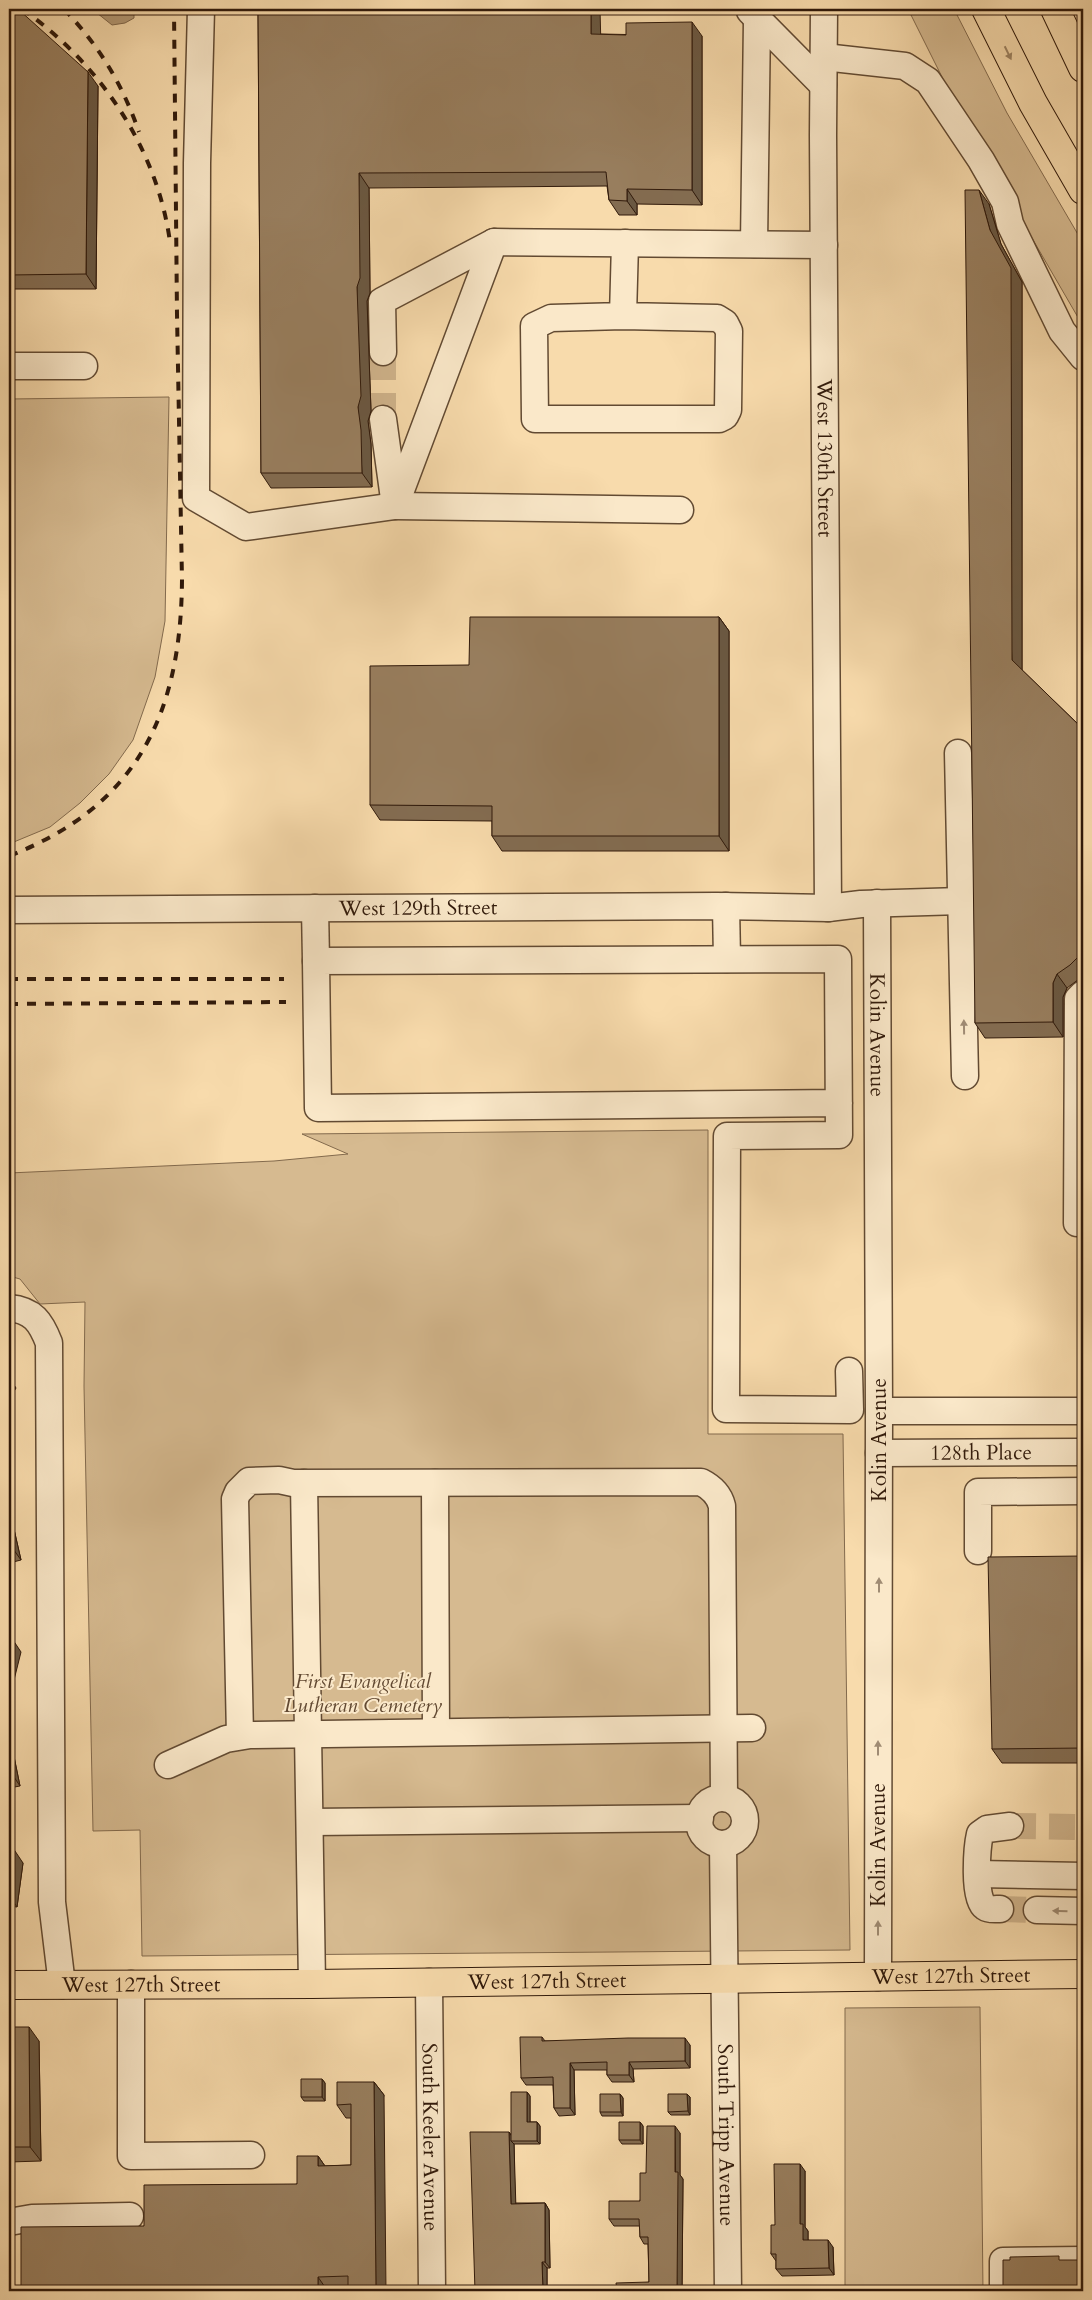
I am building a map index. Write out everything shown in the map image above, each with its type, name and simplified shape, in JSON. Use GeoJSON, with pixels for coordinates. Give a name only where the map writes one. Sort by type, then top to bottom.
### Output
{"type":"FeatureCollection","features":[{"type":"Feature","properties":{"kind":"main road"},"geometry":{"type":"LineString","coordinates":[[986,9],[1033,103],[1083,190]]}},
{"type":"Feature","properties":{"kind":"main road"},"geometry":{"type":"LineString","coordinates":[[1055,9],[1083,68]]}},
{"type":"Feature","properties":{"kind":"main road","name":"West 127th Street"},"geometry":{"type":"LineString","coordinates":[[9,1985],[312,1984],[1083,1974]]}},
{"type":"Feature","properties":{"kind":"street"},"geometry":{"type":"LineString","coordinates":[[202,9],[197,164],[196,498],[246,527],[395,506],[680,510]]}},
{"type":"Feature","properties":{"kind":"street","name":"West 130th Street"},"geometry":{"type":"LineString","coordinates":[[824,9],[828,908]]}},
{"type":"Feature","properties":{"kind":"street"},"geometry":{"type":"LineString","coordinates":[[752,14],[823,85]]}},
{"type":"Feature","properties":{"kind":"street"},"geometry":{"type":"LineString","coordinates":[[752,14],[754,244]]}},
{"type":"Feature","properties":{"kind":"street"},"geometry":{"type":"LineString","coordinates":[[824,56],[905,66],[928,81],[981,160],[1005,202],[1010,224],[1062,330],[1083,357]]}},
{"type":"Feature","properties":{"kind":"street"},"geometry":{"type":"LineString","coordinates":[[395,506],[494,242]]}},
{"type":"Feature","properties":{"kind":"street"},"geometry":{"type":"LineString","coordinates":[[383,352],[382,301],[494,242],[824,245]]}},
{"type":"Feature","properties":{"kind":"street"},"geometry":{"type":"LineString","coordinates":[[623,316],[625,243]]}},
{"type":"Feature","properties":{"kind":"street"},"geometry":{"type":"LineString","coordinates":[[623,316],[717,318],[724,323],[729,331],[728,410],[724,416],[719,419],[535,419],[534,326],[551,318],[623,316]]}},
{"type":"Feature","properties":{"kind":"street"},"geometry":{"type":"LineString","coordinates":[[9,366],[84,366]]}},
{"type":"Feature","properties":{"kind":"street"},"geometry":{"type":"LineString","coordinates":[[383,419],[395,506]]}},
{"type":"Feature","properties":{"kind":"street"},"geometry":{"type":"LineString","coordinates":[[958,752],[965,1076]]}},
{"type":"Feature","properties":{"kind":"street","name":"West 129th Street"},"geometry":{"type":"LineString","coordinates":[[9,910],[726,906],[828,908],[877,903],[961,901]]}},
{"type":"Feature","properties":{"kind":"street","name":"Kolin Avenue"},"geometry":{"type":"LineString","coordinates":[[877,903],[879,1411],[878,1977]]}},
{"type":"Feature","properties":{"kind":"street"},"geometry":{"type":"LineString","coordinates":[[726,906],[728,959]]}},
{"type":"Feature","properties":{"kind":"street"},"geometry":{"type":"LineString","coordinates":[[315,908],[318,1108],[839,1103]]}},
{"type":"Feature","properties":{"kind":"street"},"geometry":{"type":"LineString","coordinates":[[316,961],[838,959],[839,1135],[727,1136],[726,1410],[850,1410],[849,1371]]}},
{"type":"Feature","properties":{"kind":"street"},"geometry":{"type":"LineString","coordinates":[[1077,1223],[1081,1032],[1078,999],[1083,994]]}},
{"type":"Feature","properties":{"kind":"street"},"geometry":{"type":"LineString","coordinates":[[9,1308],[28,1311],[36,1317],[43,1327],[49,1343],[52,1902],[62,1985]]}},
{"type":"Feature","properties":{"kind":"street"},"geometry":{"type":"LineString","coordinates":[[879,1411],[1083,1411]]}},
{"type":"Feature","properties":{"kind":"street","name":"128th Place"},"geometry":{"type":"LineString","coordinates":[[879,1453],[1083,1452]]}},
{"type":"Feature","properties":{"kind":"street"},"geometry":{"type":"LineString","coordinates":[[240,1736],[235,1499],[238,1492],[249,1481],[279,1480],[304,1483],[701,1482],[710,1486],[722,1506],[724,1798]]}},
{"type":"Feature","properties":{"kind":"street"},"geometry":{"type":"LineString","coordinates":[[304,1483],[311,1822],[312,1984]]}},
{"type":"Feature","properties":{"kind":"street"},"geometry":{"type":"LineString","coordinates":[[435,1483],[436,1732]]}},
{"type":"Feature","properties":{"kind":"street"},"geometry":{"type":"LineString","coordinates":[[978,1551],[978,1492],[1083,1491]]}},
{"type":"Feature","properties":{"kind":"street"},"geometry":{"type":"LineString","coordinates":[[168,1765],[212,1744],[240,1736],[752,1728]]}},
{"type":"Feature","properties":{"kind":"street"},"geometry":{"type":"LineString","coordinates":[[724,1798],[734,1802],[742,1810],[745,1825],[738,1838],[723,1844],[710,1841],[705,1836],[701,1829],[700,1818],[705,1806],[711,1801],[724,1798]]}},
{"type":"Feature","properties":{"kind":"street"},"geometry":{"type":"LineString","coordinates":[[311,1822],[700,1818]]}},
{"type":"Feature","properties":{"kind":"street"},"geometry":{"type":"LineString","coordinates":[[1000,1909],[985,1908],[981,1903],[977,1890],[977,1845],[980,1834],[987,1829],[1010,1826]]}},
{"type":"Feature","properties":{"kind":"street","name":"South Tripp Avenue"},"geometry":{"type":"LineString","coordinates":[[723,1844],[728,2291]]}},
{"type":"Feature","properties":{"kind":"street"},"geometry":{"type":"LineString","coordinates":[[978,1874],[1083,1876]]}},
{"type":"Feature","properties":{"kind":"street"},"geometry":{"type":"LineString","coordinates":[[1037,1910],[1083,1911]]}},
{"type":"Feature","properties":{"kind":"street","name":"South Keeler Avenue"},"geometry":{"type":"LineString","coordinates":[[429,1982],[432,2291]]}},
{"type":"Feature","properties":{"kind":"street"},"geometry":{"type":"LineString","coordinates":[[131,1984],[132,2156],[251,2155]]}},
{"type":"Feature","properties":{"kind":"street"},"geometry":{"type":"LineString","coordinates":[[9,2222],[32,2218],[130,2216]]}},
{"type":"Feature","properties":{"kind":"street"},"geometry":{"type":"LineString","coordinates":[[1003,2291],[1003,2261],[1083,2260]]}},
{"type":"Feature","properties":{"kind":"green space"},"geometry":{"type":"Polygon","coordinates":[[[908,9],[954,9],[1007,113],[1083,243],[1083,326],[964,121],[908,9]]]}},
{"type":"Feature","properties":{"kind":"green space"},"geometry":{"type":"Polygon","coordinates":[[[169,397],[165,621],[155,677],[133,740],[109,774],[80,803],[50,827],[9,844],[9,399],[169,397]]]}},
{"type":"Feature","properties":{"kind":"green space","name":"First Evangelical Lutheran Cemetery"},"geometry":{"type":"Polygon","coordinates":[[[708,1130],[708,1434],[843,1434],[850,1950],[142,1956],[140,1830],[93,1831],[84,1386],[85,1302],[40,1304],[20,1279],[9,1276],[9,1173],[274,1161],[348,1154],[302,1134],[708,1130]]]}},
{"type":"Feature","properties":{"kind":"green space"},"geometry":{"type":"Polygon","coordinates":[[[980,2007],[983,2291],[845,2291],[845,2008],[980,2007]]]}},
{"type":"Feature","properties":{"kind":"shaded area"},"geometry":{"type":"Polygon","coordinates":[[[92,9],[134,9],[134,18],[125,23],[112,25],[92,9]]]}},
{"type":"Feature","properties":{"kind":"building"},"geometry":{"type":"Polygon","coordinates":[[[9,9],[18,9],[88,72],[86,274],[9,275],[9,9]]]}},
{"type":"Feature","properties":{"kind":"building"},"geometry":{"type":"Polygon","coordinates":[[[258,9],[591,9],[591,34],[626,35],[626,23],[692,22],[692,190],[627,189],[627,201],[609,200],[606,172],[359,173],[360,278],[357,287],[361,396],[358,407],[361,430],[362,473],[261,473],[258,9]]]}},
{"type":"Feature","properties":{"kind":"building"},"geometry":{"type":"Polygon","coordinates":[[[965,190],[979,190],[990,230],[1011,268],[1012,660],[1083,729],[1083,952],[1070,965],[1057,974],[1053,983],[1053,1022],[975,1023],[965,190]]]}},
{"type":"Feature","properties":{"kind":"building"},"geometry":{"type":"Polygon","coordinates":[[[470,617],[719,617],[719,836],[492,836],[492,806],[370,805],[370,666],[469,665],[470,617]]]}},
{"type":"Feature","properties":{"kind":"building"},"geometry":{"type":"Polygon","coordinates":[[[1083,1556],[1083,1748],[992,1749],[988,1557],[1083,1556]]]}},
{"type":"Feature","properties":{"kind":"building"},"geometry":{"type":"Polygon","coordinates":[[[9,1848],[13,1848],[9,1882],[9,1848]]]}},
{"type":"Feature","properties":{"kind":"building"},"geometry":{"type":"Polygon","coordinates":[[[9,2027],[29,2027],[30,2147],[9,2147],[9,2027]]]}},
{"type":"Feature","properties":{"kind":"building"},"geometry":{"type":"Polygon","coordinates":[[[520,2037],[542,2037],[542,2041],[685,2038],[685,2061],[629,2062],[629,2075],[607,2075],[607,2062],[570,2063],[570,2108],[554,2108],[553,2077],[521,2078],[520,2037]]]}},
{"type":"Feature","properties":{"kind":"building"},"geometry":{"type":"Polygon","coordinates":[[[301,2079],[322,2079],[322,2097],[301,2097],[301,2079]]]}},
{"type":"Feature","properties":{"kind":"building"},"geometry":{"type":"Polygon","coordinates":[[[337,2082],[374,2082],[376,2291],[348,2291],[348,2276],[318,2277],[318,2291],[21,2291],[21,2227],[144,2226],[144,2185],[297,2184],[297,2156],[318,2156],[318,2166],[351,2165],[351,2104],[337,2105],[337,2082]]]}},
{"type":"Feature","properties":{"kind":"building"},"geometry":{"type":"Polygon","coordinates":[[[511,2092],[527,2092],[527,2122],[537,2122],[537,2141],[511,2141],[511,2092]]]}},
{"type":"Feature","properties":{"kind":"building"},"geometry":{"type":"Polygon","coordinates":[[[600,2094],[620,2094],[621,2112],[600,2112],[600,2094]]]}},
{"type":"Feature","properties":{"kind":"building"},"geometry":{"type":"Polygon","coordinates":[[[668,2094],[687,2094],[688,2111],[668,2112],[668,2094]]]}},
{"type":"Feature","properties":{"kind":"building"},"geometry":{"type":"Polygon","coordinates":[[[619,2122],[640,2122],[640,2140],[619,2140],[619,2122]]]}},
{"type":"Feature","properties":{"kind":"building"},"geometry":{"type":"Polygon","coordinates":[[[647,2126],[675,2126],[675,2172],[678,2172],[677,2291],[617,2291],[616,2283],[649,2282],[648,2237],[640,2237],[639,2219],[609,2219],[609,2201],[640,2201],[640,2173],[646,2173],[647,2126]]]}},
{"type":"Feature","properties":{"kind":"building"},"geometry":{"type":"Polygon","coordinates":[[[470,2132],[509,2132],[511,2204],[545,2203],[545,2262],[542,2262],[543,2291],[475,2291],[470,2132]]]}},
{"type":"Feature","properties":{"kind":"building"},"geometry":{"type":"Polygon","coordinates":[[[774,2164],[800,2164],[800,2224],[803,2224],[803,2240],[828,2240],[829,2268],[776,2269],[776,2254],[771,2254],[771,2225],[775,2225],[774,2164]]]}},
{"type":"Feature","properties":{"kind":"building"},"geometry":{"type":"Polygon","coordinates":[[[1059,2256],[1059,2260],[1083,2260],[1083,2291],[1003,2291],[1003,2260],[1010,2260],[1010,2257],[1059,2256]]]}},
{"type":"Feature","properties":{"kind":"tunnel"},"geometry":{"type":"LineString","coordinates":[[383,352],[383,419]]}},
{"type":"Feature","properties":{"kind":"tunnel"},"geometry":{"type":"LineString","coordinates":[[1010,1826],[1083,1827]]}},
{"type":"Feature","properties":{"kind":"tunnel"},"geometry":{"type":"LineString","coordinates":[[1000,1909],[1037,1910]]}},
{"type":"Feature","properties":{"kind":"railway"},"geometry":{"type":"LineString","coordinates":[[22,9],[76,55],[99,81],[120,110],[138,141],[152,173],[163,207],[170,242]]}},
{"type":"Feature","properties":{"kind":"railway"},"geometry":{"type":"LineString","coordinates":[[64,9],[99,51],[125,97],[139,132]]}},
{"type":"Feature","properties":{"kind":"railway"},"geometry":{"type":"LineString","coordinates":[[9,856],[53,835],[90,810],[120,782],[144,749],[161,713],[173,672],[180,628],[182,580],[174,9]]}},
{"type":"Feature","properties":{"kind":"railway"},"geometry":{"type":"LineString","coordinates":[[9,979],[284,979]]}},
{"type":"Feature","properties":{"kind":"railway"},"geometry":{"type":"LineString","coordinates":[[9,1004],[286,1002]]}}]}
